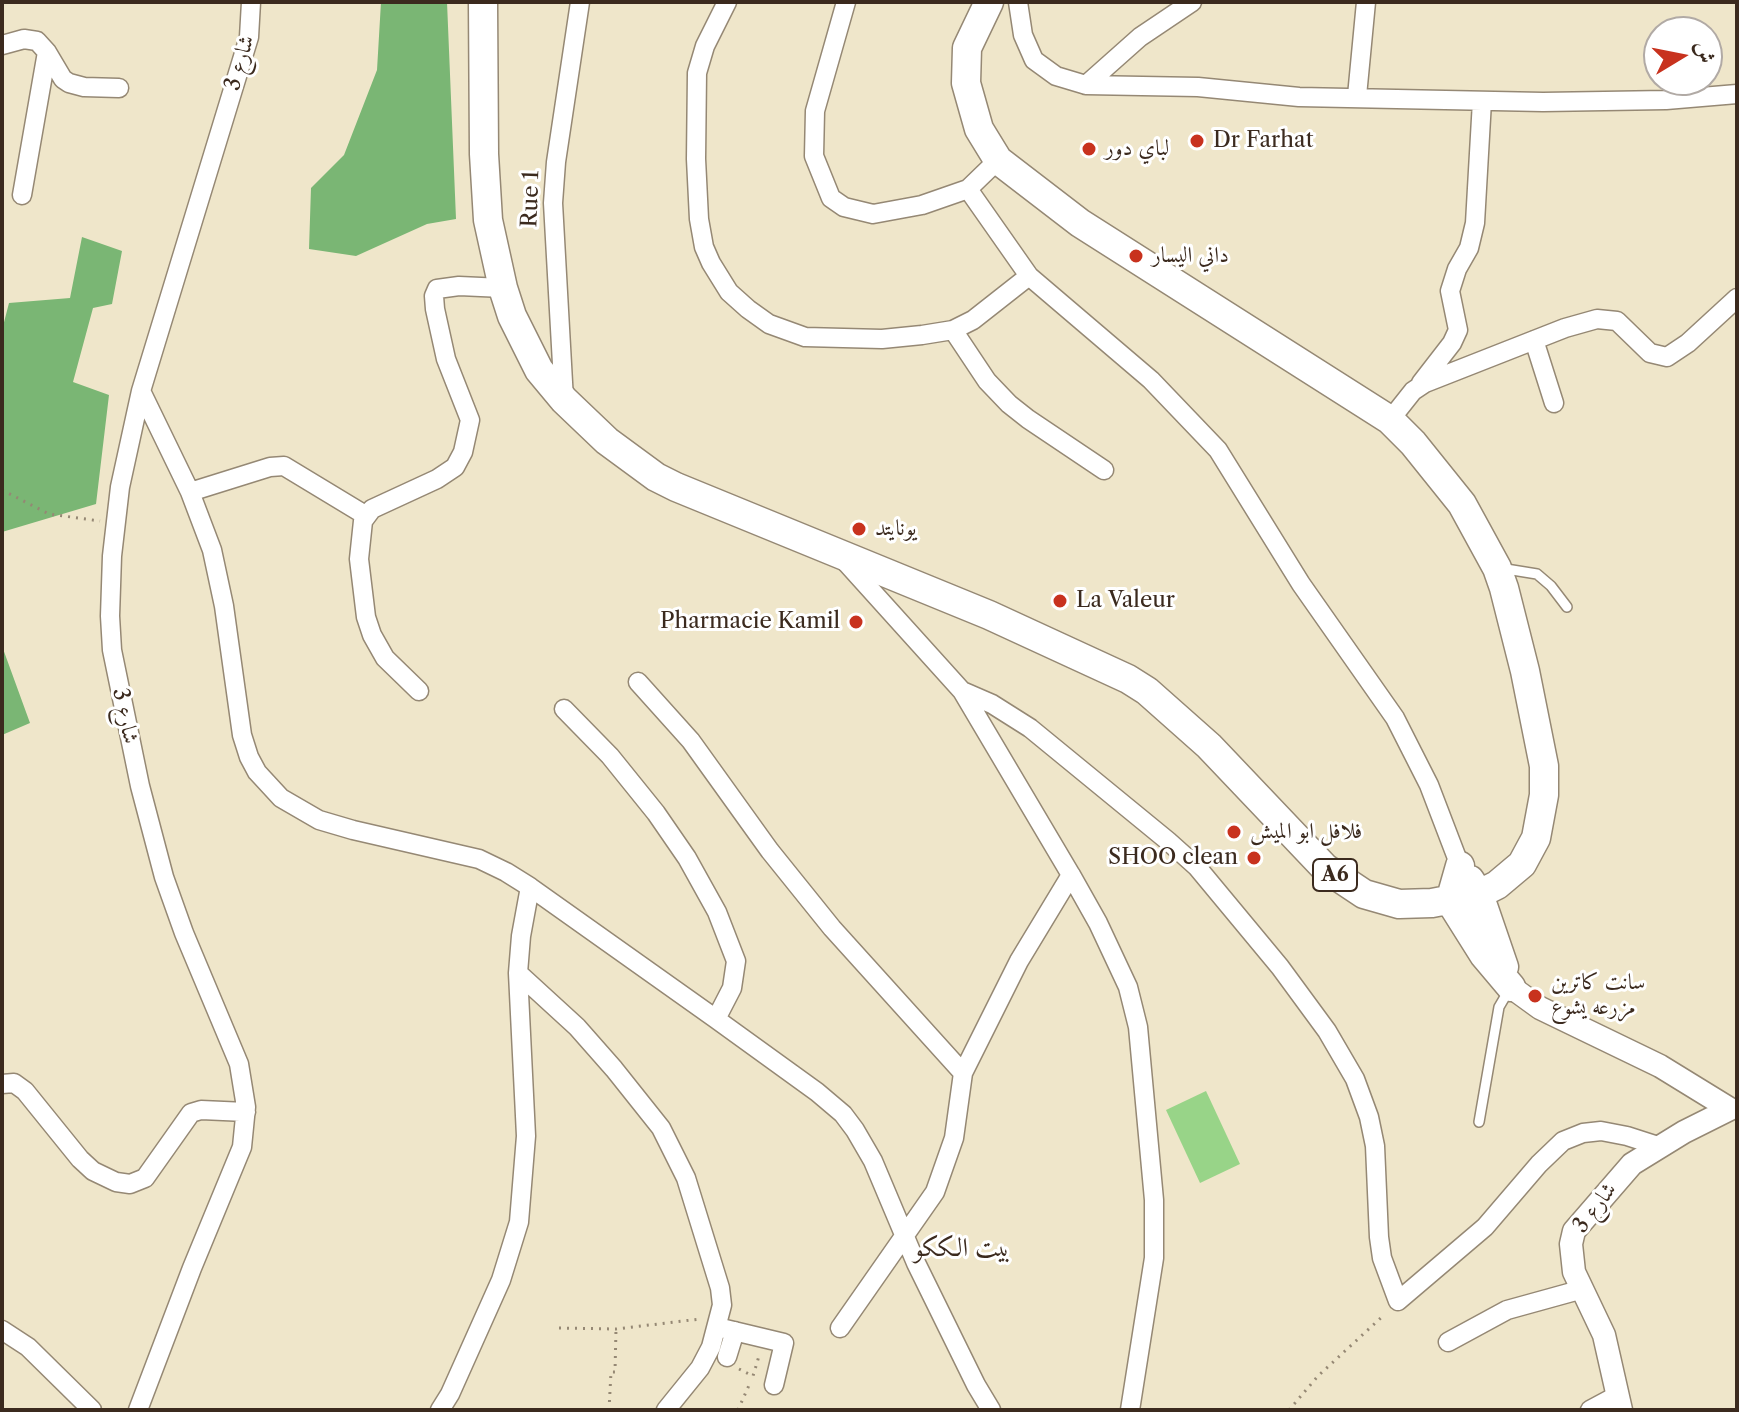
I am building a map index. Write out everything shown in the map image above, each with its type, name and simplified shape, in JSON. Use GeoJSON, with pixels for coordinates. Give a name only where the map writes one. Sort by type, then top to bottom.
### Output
{"type":"FeatureCollection","features":[{"type":"Feature","properties":{"kind":"highway","name":"A6"},"geometry":{"type":"LineString","coordinates":[[483,2],[484,154],[488,220],[503,288],[512,316],[539,370],[564,400],[607,441],[656,477],[989,615],[1108,669],[1147,691],[1209,746],[1325,868],[1364,894],[1399,904],[1450,901],[1479,894],[1511,874],[1530,854],[1541,817],[1544,766],[1511,611],[1497,568],[1462,504],[1413,443],[1390,420],[1080,223],[998,160],[979,129],[966,83],[967,48],[989,2]]}},
{"type":"Feature","properties":{"kind":"highway"},"geometry":{"type":"LineString","coordinates":[[1460,866],[1479,894],[1511,987]]}},
{"type":"Feature","properties":{"kind":"highway"},"geometry":{"type":"LineString","coordinates":[[1460,866],[1450,901],[1484,955],[1511,987]]}},
{"type":"Feature","properties":{"kind":"street","name":"شارع 3"},"geometry":{"type":"LineString","coordinates":[[138,1410],[242,1147],[246,1094],[239,1064],[169,891],[140,786],[112,650],[110,587],[115,523],[127,448],[141,391],[249,37],[251,2]]}},
{"type":"Feature","properties":{"kind":"street","name":"Rue 1"},"geometry":{"type":"LineString","coordinates":[[564,400],[553,203],[556,162],[580,2]]}},
{"type":"Feature","properties":{"kind":"street"},"geometry":{"type":"LineString","coordinates":[[727,2],[699,60],[695,115],[699,219],[704,247],[721,281],[748,309],[769,324],[805,337],[882,339],[953,330],[989,310],[1029,276]]}},
{"type":"Feature","properties":{"kind":"street"},"geometry":{"type":"LineString","coordinates":[[846,2],[815,111],[814,156],[831,198],[844,207],[873,214],[922,205],[968,189],[998,160]]}},
{"type":"Feature","properties":{"kind":"street"},"geometry":{"type":"LineString","coordinates":[[1018,2],[1023,35],[1034,60],[1056,76],[1086,85],[1162,85],[1299,97],[1482,101],[1666,100],[1737,94]]}},
{"type":"Feature","properties":{"kind":"street"},"geometry":{"type":"LineString","coordinates":[[1086,85],[1140,37],[1192,2]]}},
{"type":"Feature","properties":{"kind":"street"},"geometry":{"type":"LineString","coordinates":[[1357,96],[1366,2]]}},
{"type":"Feature","properties":{"kind":"street"},"geometry":{"type":"LineString","coordinates":[[2,45],[33,39],[40,43],[63,79],[69,83],[84,87],[119,88]]}},
{"type":"Feature","properties":{"kind":"street"},"geometry":{"type":"LineString","coordinates":[[22,195],[47,52]]}},
{"type":"Feature","properties":{"kind":"street"},"geometry":{"type":"LineString","coordinates":[[1390,420],[1420,386],[1458,330],[1450,291],[1457,269],[1469,248],[1475,223],[1482,101]]}},
{"type":"Feature","properties":{"kind":"street"},"geometry":{"type":"LineString","coordinates":[[968,189],[1029,276],[1151,380],[1218,450],[1301,584],[1395,718],[1429,785],[1460,866]]}},
{"type":"Feature","properties":{"kind":"street"},"geometry":{"type":"LineString","coordinates":[[419,691],[385,658],[372,635],[366,617],[359,559],[361,532],[365,515],[372,509],[437,479],[455,467],[468,438],[470,420],[446,359],[435,309],[435,293],[440,287],[449,286],[503,288]]}},
{"type":"Feature","properties":{"kind":"street"},"geometry":{"type":"LineString","coordinates":[[1420,386],[1534,340],[1582,323],[1608,319],[1621,325],[1650,353],[1667,357],[1688,343],[1737,298]]}},
{"type":"Feature","properties":{"kind":"street"},"geometry":{"type":"LineString","coordinates":[[953,330],[987,381],[1009,404],[1104,470]]}},
{"type":"Feature","properties":{"kind":"street"},"geometry":{"type":"LineString","coordinates":[[1534,340],[1554,403]]}},
{"type":"Feature","properties":{"kind":"street"},"geometry":{"type":"LineString","coordinates":[[141,391],[190,492],[212,550],[242,735],[249,757],[265,782],[281,798],[319,820],[479,859],[496,867],[530,887],[716,1019],[843,1114],[873,1161],[903,1235],[991,1410]]}},
{"type":"Feature","properties":{"kind":"street"},"geometry":{"type":"LineString","coordinates":[[190,492],[270,467],[284,466],[365,515]]}},
{"type":"Feature","properties":{"kind":"street"},"geometry":{"type":"LineString","coordinates":[[838,553],[962,691],[1071,875],[1104,934],[1128,987],[1138,1027],[1154,1200],[1154,1258],[1130,1410]]}},
{"type":"Feature","properties":{"kind":"street"},"geometry":{"type":"LineString","coordinates":[[638,682],[697,748],[770,851],[832,928],[963,1073]]}},
{"type":"Feature","properties":{"kind":"street"},"geometry":{"type":"LineString","coordinates":[[962,691],[992,704],[1030,728],[1187,859],[1270,955],[1327,1031],[1350,1070],[1369,1117],[1375,1146],[1382,1258],[1398,1301],[1485,1227],[1544,1158],[1563,1141],[1583,1133],[1601,1131],[1658,1146]]}},
{"type":"Feature","properties":{"kind":"street"},"geometry":{"type":"LineString","coordinates":[[564,709],[610,756],[656,813],[687,858],[717,912],[736,961],[732,988],[716,1019]]}},
{"type":"Feature","properties":{"kind":"street"},"geometry":{"type":"LineString","coordinates":[[840,1328],[927,1204],[944,1171],[954,1138],[963,1073],[1019,961],[1071,875]]}},
{"type":"Feature","properties":{"kind":"street"},"geometry":{"type":"LineString","coordinates":[[440,1410],[501,1280],[519,1222],[526,1136],[518,973],[530,887]]}},
{"type":"Feature","properties":{"kind":"street"},"geometry":{"type":"LineString","coordinates":[[518,973],[577,1027],[661,1128],[686,1178],[720,1288],[728,1361]]}},
{"type":"Feature","properties":{"kind":"street"},"geometry":{"type":"LineString","coordinates":[[1511,987],[1540,1008],[1660,1066],[1735,1108]]}},
{"type":"Feature","properties":{"kind":"street"},"geometry":{"type":"LineString","coordinates":[[2,1084],[19,1086],[93,1171],[116,1182],[130,1184],[145,1178],[191,1113],[201,1110],[246,1112]]}},
{"type":"Feature","properties":{"kind":"street","name":"شارع 3"},"geometry":{"type":"LineString","coordinates":[[1620,1402],[1604,1335],[1574,1272],[1571,1244],[1574,1231],[1613,1182],[1632,1164],[1658,1146],[1735,1108]]}},
{"type":"Feature","properties":{"kind":"street"},"geometry":{"type":"LineString","coordinates":[[1448,1342],[1507,1310],[1583,1289]]}},
{"type":"Feature","properties":{"kind":"street"},"geometry":{"type":"LineString","coordinates":[[724,1325],[784,1343],[774,1385]]}},
{"type":"Feature","properties":{"kind":"street"},"geometry":{"type":"LineString","coordinates":[[666,1410],[700,1368],[724,1325]]}},
{"type":"Feature","properties":{"kind":"street"},"geometry":{"type":"LineString","coordinates":[[2,1330],[28,1347],[92,1410]]}},
{"type":"Feature","properties":{"kind":"street"},"geometry":{"type":"LineString","coordinates":[[1590,1410],[1620,1402]]}},
{"type":"Feature","properties":{"kind":"lane"},"geometry":{"type":"LineString","coordinates":[[1497,568],[1537,574],[1567,607]]}},
{"type":"Feature","properties":{"kind":"lane"},"geometry":{"type":"LineString","coordinates":[[1479,1122],[1499,1007],[1511,987]]}},
{"type":"Feature","properties":{"kind":"path"},"geometry":{"type":"LineString","coordinates":[[2,490],[49,514],[115,523]]}},
{"type":"Feature","properties":{"kind":"path"},"geometry":{"type":"LineString","coordinates":[[1289,1410],[1318,1376],[1398,1301]]}},
{"type":"Feature","properties":{"kind":"path"},"geometry":{"type":"LineString","coordinates":[[559,1328],[724,1325]]}},
{"type":"Feature","properties":{"kind":"path"},"geometry":{"type":"LineString","coordinates":[[609,1410],[611,1372],[615,1372],[616,1329]]}},
{"type":"Feature","properties":{"kind":"path"},"geometry":{"type":"LineString","coordinates":[[738,1410],[760,1350]]}},
{"type":"Feature","properties":{"kind":"path"},"geometry":{"type":"LineString","coordinates":[[728,1361],[753,1376]]}},
{"type":"Feature","properties":{"kind":"green space"},"geometry":{"type":"Polygon","coordinates":[[[381,2],[447,2],[456,219],[427,224],[356,256],[309,249],[311,188],[344,155],[377,70],[381,2]]]}},
{"type":"Feature","properties":{"kind":"green space"},"geometry":{"type":"Polygon","coordinates":[[[82,237],[122,251],[112,304],[93,308],[73,382],[109,395],[96,504],[2,532],[2,330],[9,303],[70,298],[82,237]]]}},
{"type":"Feature","properties":{"kind":"green space"},"geometry":{"type":"Polygon","coordinates":[[[2,646],[30,723],[2,735],[2,646]]]}},
{"type":"Feature","properties":{"kind":"green space"},"geometry":{"type":"Polygon","coordinates":[[[1206,1091],[1240,1164],[1200,1183],[1166,1110],[1206,1091]]]}},
{"type":"Feature","properties":{"kind":"place","name":"Dr Farhat"},"geometry":{"type":"Point","coordinates":[1197,141]}},
{"type":"Feature","properties":{"kind":"place","name":"لباي دور"},"geometry":{"type":"Point","coordinates":[1089,149]}},
{"type":"Feature","properties":{"kind":"place","name":"داني اليسار"},"geometry":{"type":"Point","coordinates":[1136,256]}},
{"type":"Feature","properties":{"kind":"place","name":"يونايتد"},"geometry":{"type":"Point","coordinates":[859,529]}},
{"type":"Feature","properties":{"kind":"place","name":"La Valeur"},"geometry":{"type":"Point","coordinates":[1060,601]}},
{"type":"Feature","properties":{"kind":"place","name":"Pharmacie Kamil"},"geometry":{"type":"Point","coordinates":[856,622]}},
{"type":"Feature","properties":{"kind":"place","name":"فلافل ابو الميش"},"geometry":{"type":"Point","coordinates":[1234,832]}},
{"type":"Feature","properties":{"kind":"place","name":"SHOO clean"},"geometry":{"type":"Point","coordinates":[1254,858]}},
{"type":"Feature","properties":{"kind":"place","name":"سانت كاترين مزرعه يشوع"},"geometry":{"type":"Point","coordinates":[1535,996]}},
{"type":"Feature","properties":{"kind":"district","name":"بيت الككو"},"geometry":{"type":"Point","coordinates":[962,1248]}}]}
